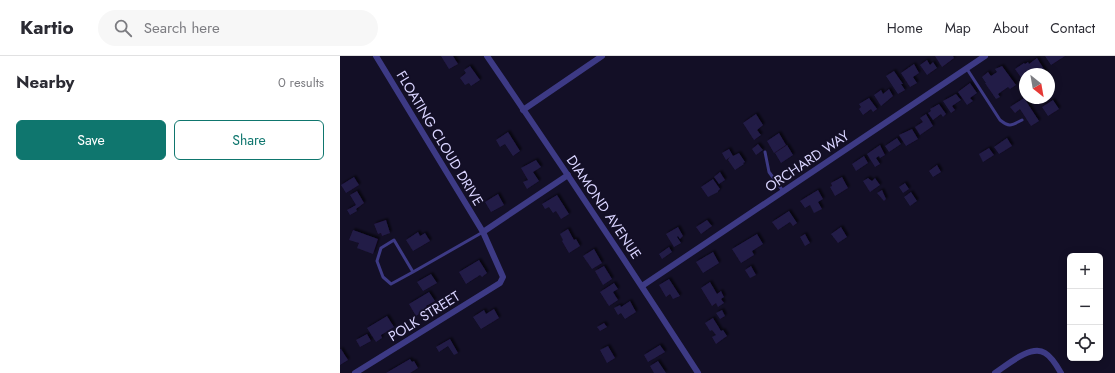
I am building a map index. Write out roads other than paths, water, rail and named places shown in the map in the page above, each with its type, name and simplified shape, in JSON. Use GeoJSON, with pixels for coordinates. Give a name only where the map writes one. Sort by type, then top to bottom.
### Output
{"type":"FeatureCollection","features":[{"type":"Feature","properties":{"kind":"street","name":"FLOATING CLOUD DRIVE"},"geometry":{"type":"LineString","coordinates":[[376,56],[483,232],[503,277]]}},
{"type":"Feature","properties":{"kind":"street","name":"DIAMOND AVENUE"},"geometry":{"type":"LineString","coordinates":[[487,56],[642,286],[698,373]]}},
{"type":"Feature","properties":{"kind":"street"},"geometry":{"type":"LineString","coordinates":[[523,110],[602,56]]}},
{"type":"Feature","properties":{"kind":"street","name":"ORCHARD WAY"},"geometry":{"type":"LineString","coordinates":[[642,286],[985,56]]}},
{"type":"Feature","properties":{"kind":"street"},"geometry":{"type":"LineString","coordinates":[[483,232],[568,175]]}},
{"type":"Feature","properties":{"kind":"street","name":"POLK STREET"},"geometry":{"type":"LineString","coordinates":[[355,373],[500,283],[503,277]]}},
{"type":"Feature","properties":{"kind":"street"},"geometry":{"type":"LineString","coordinates":[[995,373],[1024,354],[1037,350],[1047,354],[1061,373]]}},
{"type":"Feature","properties":{"kind":"lane"},"geometry":{"type":"LineString","coordinates":[[966,69],[1000,120],[1006,125],[1013,125],[1022,120]]}},
{"type":"Feature","properties":{"kind":"lane"},"geometry":{"type":"LineString","coordinates":[[765,152],[769,172],[783,191]]}},
{"type":"Feature","properties":{"kind":"lane"},"geometry":{"type":"LineString","coordinates":[[413,272],[394,240],[381,248],[377,261],[383,277],[391,284],[413,272],[483,232]]}}]}
